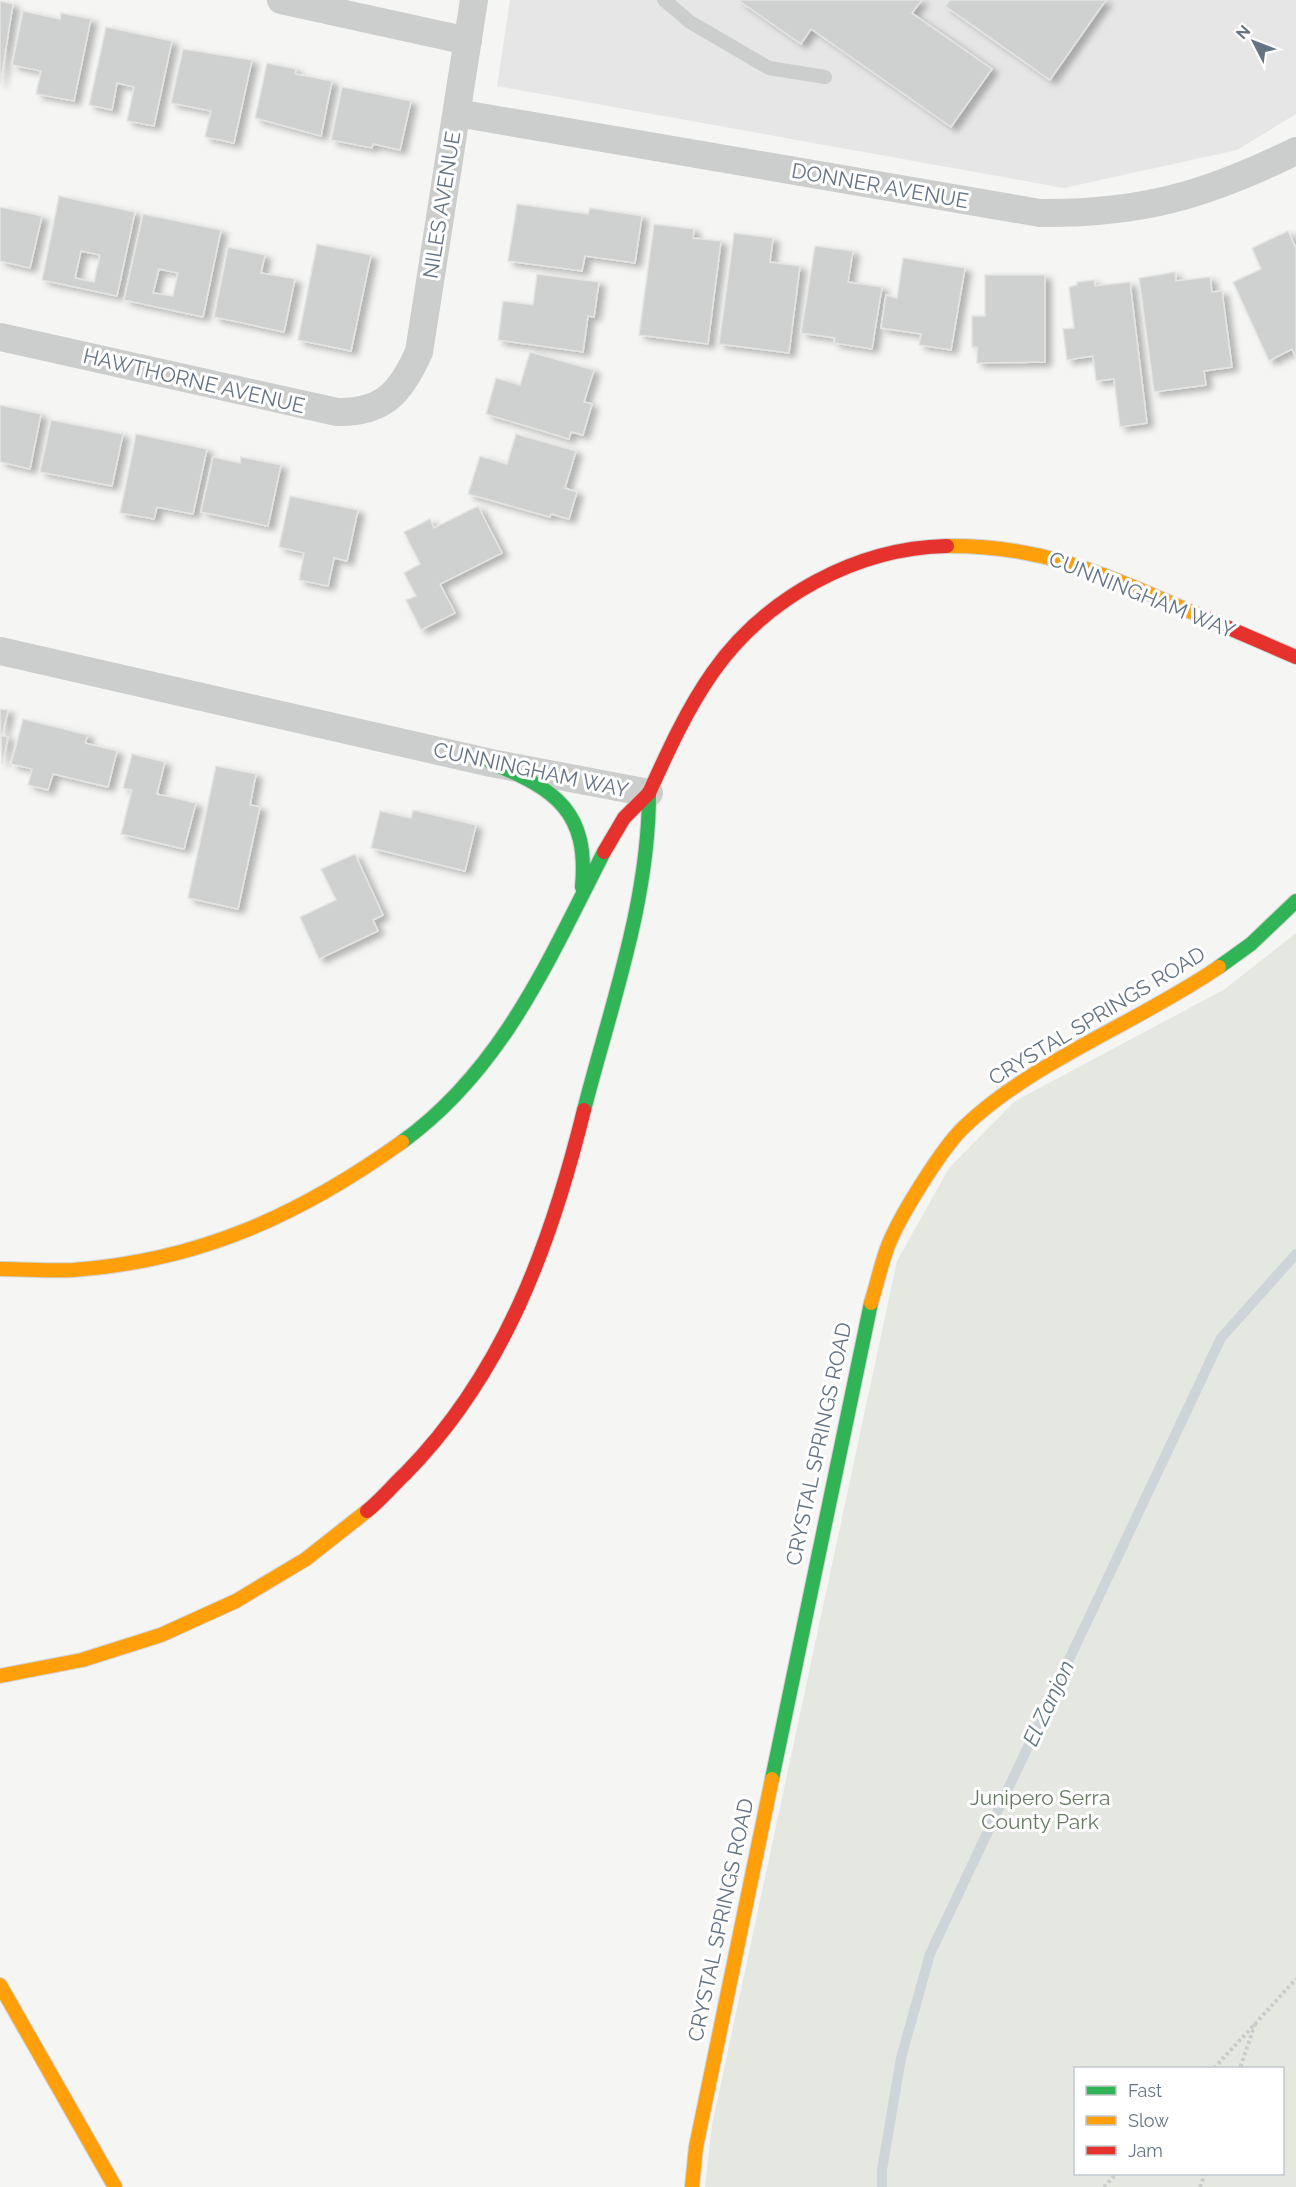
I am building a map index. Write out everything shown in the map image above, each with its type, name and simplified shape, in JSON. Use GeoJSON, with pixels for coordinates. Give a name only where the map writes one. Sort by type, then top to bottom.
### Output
{"type":"FeatureCollection","features":[{"type":"Feature","properties":{"kind":"main road","name":"CUNNINGHAM WAY"},"geometry":{"type":"LineString","coordinates":[[649,794],[671,743],[698,695],[727,654],[751,628],[775,608],[818,579],[844,566],[899,550],[956,544],[983,544],[1044,555],[1110,577],[1296,657]]}},
{"type":"Feature","properties":{"kind":"main road"},"geometry":{"type":"LineString","coordinates":[[491,763],[531,779],[556,797],[567,809],[582,836],[585,852],[579,901]]}},
{"type":"Feature","properties":{"kind":"main road"},"geometry":{"type":"LineString","coordinates":[[0,1269],[67,1270],[122,1265],[168,1256],[255,1228],[338,1187],[417,1130],[484,1062],[529,1001],[549,966],[615,831],[624,818],[649,794]]}},
{"type":"Feature","properties":{"kind":"main road"},"geometry":{"type":"LineString","coordinates":[[0,1676],[82,1661],[132,1647],[167,1635],[247,1597],[321,1550],[368,1511],[415,1464],[453,1418],[489,1366],[517,1313],[560,1204],[647,866],[649,794]]}},
{"type":"Feature","properties":{"kind":"main road","name":"CRYSTAL SPRINGS ROAD"},"geometry":{"type":"LineString","coordinates":[[692,2187],[696,2146],[865,1323],[888,1245],[923,1183],[963,1128],[1015,1086],[1206,975],[1251,944],[1296,901]]}},
{"type":"Feature","properties":{"kind":"main road"},"geometry":{"type":"LineString","coordinates":[[0,1985],[115,2187]]}},
{"type":"Feature","properties":{"kind":"street"},"geometry":{"type":"LineString","coordinates":[[281,0],[468,41]]}},
{"type":"Feature","properties":{"kind":"street","name":"NILES AVENUE"},"geometry":{"type":"LineString","coordinates":[[387,401],[407,379],[419,352],[474,0]]}},
{"type":"Feature","properties":{"kind":"street","name":"DONNER AVENUE"},"geometry":{"type":"LineString","coordinates":[[457,113],[1040,213],[1090,213],[1144,207],[1201,192],[1296,151]]}},
{"type":"Feature","properties":{"kind":"street","name":"HAWTHORNE AVENUE"},"geometry":{"type":"LineString","coordinates":[[0,337],[337,412],[360,413],[387,401]]}},
{"type":"Feature","properties":{"kind":"street","name":"CUNNINGHAM WAY"},"geometry":{"type":"LineString","coordinates":[[0,651],[491,763],[649,794]]}},
{"type":"Feature","properties":{"kind":"lane"},"geometry":{"type":"LineString","coordinates":[[664,0],[690,22],[769,68],[825,77]]}},
{"type":"Feature","properties":{"kind":"path"},"geometry":{"type":"LineString","coordinates":[[1215,2067],[1296,1979]]}},
{"type":"Feature","properties":{"kind":"path"},"geometry":{"type":"LineString","coordinates":[[1240,2067],[1255,2024]]}},
{"type":"Feature","properties":{"kind":"path"},"geometry":{"type":"LineString","coordinates":[[1104,2187],[1115,2175]]}},
{"type":"Feature","properties":{"kind":"shaded area"},"geometry":{"type":"Polygon","coordinates":[[[510,0],[1296,0],[1296,114],[1237,150],[1064,188],[497,86],[510,0]]]}},
{"type":"Feature","properties":{"kind":"green space","name":"Junipero Serra County Park"},"geometry":{"type":"Polygon","coordinates":[[[1296,933],[1296,2187],[705,2187],[712,2125],[897,1261],[949,1168],[1015,1101],[1225,989],[1296,933]]]}},
{"type":"Feature","properties":{"kind":"building"},"geometry":{"type":"Polygon","coordinates":[[[738,0],[922,0],[912,13],[992,69],[951,127],[811,29],[801,44],[738,0]]]}},
{"type":"Feature","properties":{"kind":"building"},"geometry":{"type":"Polygon","coordinates":[[[950,0],[1106,0],[1050,80],[945,6],[950,0]]]}},
{"type":"Feature","properties":{"kind":"building"},"geometry":{"type":"Polygon","coordinates":[[[0,1],[13,4],[0,84],[0,1]]]}},
{"type":"Feature","properties":{"kind":"building"},"geometry":{"type":"Polygon","coordinates":[[[23,11],[60,19],[61,13],[91,19],[74,101],[36,94],[41,71],[12,65],[23,11]]]}},
{"type":"Feature","properties":{"kind":"building"},"geometry":{"type":"Polygon","coordinates":[[[106,27],[172,41],[154,126],[127,121],[134,87],[117,83],[112,110],[89,105],[106,27]]]}},
{"type":"Feature","properties":{"kind":"building"},"geometry":{"type":"Polygon","coordinates":[[[183,49],[252,60],[234,143],[205,137],[211,111],[171,103],[183,49]]]}},
{"type":"Feature","properties":{"kind":"building"},"geometry":{"type":"Polygon","coordinates":[[[267,63],[296,69],[295,74],[332,81],[321,136],[255,118],[267,63]]]}},
{"type":"Feature","properties":{"kind":"building"},"geometry":{"type":"Polygon","coordinates":[[[342,87],[411,101],[400,150],[373,144],[372,148],[331,140],[342,87]]]}},
{"type":"Feature","properties":{"kind":"building"},"geometry":{"type":"Polygon","coordinates":[[[59,196],[135,212],[117,296],[42,280],[59,196]],[[81,251],[75,278],[94,282],[100,255],[81,251]]]}},
{"type":"Feature","properties":{"kind":"building"},"geometry":{"type":"Polygon","coordinates":[[[517,204],[588,214],[590,208],[642,216],[635,263],[585,256],[582,271],[508,261],[517,204]]]}},
{"type":"Feature","properties":{"kind":"building"},"geometry":{"type":"Polygon","coordinates":[[[0,207],[42,216],[30,268],[0,261],[0,207]]]}},
{"type":"Feature","properties":{"kind":"building"},"geometry":{"type":"Polygon","coordinates":[[[143,214],[221,230],[203,317],[124,300],[143,214]],[[159,269],[153,293],[173,296],[178,273],[159,269]]]}},
{"type":"Feature","properties":{"kind":"building"},"geometry":{"type":"Polygon","coordinates":[[[654,224],[694,229],[693,238],[721,241],[708,344],[639,335],[654,224]]]}},
{"type":"Feature","properties":{"kind":"building"},"geometry":{"type":"Polygon","coordinates":[[[1288,231],[1296,248],[1296,358],[1292,349],[1269,361],[1233,282],[1261,269],[1252,248],[1288,231]]]}},
{"type":"Feature","properties":{"kind":"building"},"geometry":{"type":"Polygon","coordinates":[[[734,233],[773,238],[770,262],[800,266],[789,353],[719,344],[734,233]]]}},
{"type":"Feature","properties":{"kind":"building"},"geometry":{"type":"Polygon","coordinates":[[[317,244],[371,255],[351,351],[298,340],[317,244]]]}},
{"type":"Feature","properties":{"kind":"building"},"geometry":{"type":"Polygon","coordinates":[[[815,246],[853,251],[848,282],[882,287],[872,349],[834,343],[835,338],[801,333],[815,246]]]}},
{"type":"Feature","properties":{"kind":"building"},"geometry":{"type":"Polygon","coordinates":[[[228,247],[265,255],[261,273],[295,279],[284,332],[214,317],[228,247]]]}},
{"type":"Feature","properties":{"kind":"building"},"geometry":{"type":"Polygon","coordinates":[[[903,258],[965,268],[951,350],[919,345],[921,334],[881,328],[886,295],[897,298],[903,258]]]}},
{"type":"Feature","properties":{"kind":"building"},"geometry":{"type":"Polygon","coordinates":[[[1175,272],[1176,281],[1210,277],[1212,292],[1222,291],[1232,367],[1204,371],[1206,385],[1154,392],[1139,278],[1175,272]]]}},
{"type":"Feature","properties":{"kind":"building"},"geometry":{"type":"Polygon","coordinates":[[[537,274],[599,282],[594,317],[588,316],[583,352],[498,340],[503,301],[533,305],[537,274]]]}},
{"type":"Feature","properties":{"kind":"building"},"geometry":{"type":"Polygon","coordinates":[[[985,275],[1045,275],[1045,362],[977,363],[977,347],[972,347],[972,316],[985,316],[985,275]]]}},
{"type":"Feature","properties":{"kind":"building"},"geometry":{"type":"Polygon","coordinates":[[[1094,280],[1095,286],[1130,282],[1147,423],[1120,427],[1114,379],[1096,381],[1093,356],[1067,360],[1063,329],[1074,328],[1069,287],[1077,285],[1077,282],[1094,280]]]}},
{"type":"Feature","properties":{"kind":"building"},"geometry":{"type":"Polygon","coordinates":[[[530,352],[594,370],[584,402],[592,404],[583,435],[571,432],[569,439],[486,414],[496,378],[520,385],[530,352]]]}},
{"type":"Feature","properties":{"kind":"building"},"geometry":{"type":"Polygon","coordinates":[[[0,405],[41,414],[30,469],[0,462],[0,405]]]}},
{"type":"Feature","properties":{"kind":"building"},"geometry":{"type":"Polygon","coordinates":[[[51,420],[123,434],[112,486],[40,472],[51,420]]]}},
{"type":"Feature","properties":{"kind":"building"},"geometry":{"type":"Polygon","coordinates":[[[136,434],[207,449],[193,514],[157,507],[154,519],[120,513],[136,434]]]}},
{"type":"Feature","properties":{"kind":"building"},"geometry":{"type":"Polygon","coordinates":[[[516,434],[576,451],[565,488],[577,492],[569,519],[551,514],[550,517],[468,494],[480,456],[507,464],[516,434]]]}},
{"type":"Feature","properties":{"kind":"building"},"geometry":{"type":"Polygon","coordinates":[[[213,457],[240,463],[241,457],[281,465],[268,526],[201,512],[213,457]]]}},
{"type":"Feature","properties":{"kind":"building"},"geometry":{"type":"Polygon","coordinates":[[[290,496],[358,510],[347,561],[334,558],[328,586],[299,580],[304,553],[279,547],[290,496]]]}},
{"type":"Feature","properties":{"kind":"building"},"geometry":{"type":"Polygon","coordinates":[[[478,506],[502,553],[440,584],[455,613],[421,630],[406,600],[416,596],[404,573],[420,564],[404,532],[430,519],[434,528],[478,506]]]}},
{"type":"Feature","properties":{"kind":"building"},"geometry":{"type":"Polygon","coordinates":[[[0,709],[8,710],[2,736],[8,737],[2,764],[0,709]]]}},
{"type":"Feature","properties":{"kind":"building"},"geometry":{"type":"Polygon","coordinates":[[[23,719],[88,735],[85,743],[117,751],[108,787],[53,774],[48,790],[28,785],[32,769],[11,764],[23,719]]]}},
{"type":"Feature","properties":{"kind":"building"},"geometry":{"type":"Polygon","coordinates":[[[132,754],[165,762],[157,794],[196,803],[184,849],[121,834],[132,790],[123,788],[132,754]]]}},
{"type":"Feature","properties":{"kind":"building"},"geometry":{"type":"Polygon","coordinates":[[[216,766],[256,774],[250,805],[260,807],[238,909],[188,898],[216,766]]]}},
{"type":"Feature","properties":{"kind":"building"},"geometry":{"type":"Polygon","coordinates":[[[413,810],[476,825],[465,871],[371,848],[380,811],[411,818],[413,810]]]}},
{"type":"Feature","properties":{"kind":"building"},"geometry":{"type":"Polygon","coordinates":[[[355,854],[383,915],[373,920],[378,931],[319,959],[300,917],[336,900],[321,869],[355,854]]]}},
{"type":"Feature","properties":{"kind":"waterway","name":"El Zanjon"},"geometry":{"type":"LineString","coordinates":[[882,2187],[882,2170],[901,2058],[930,1954],[1221,1338],[1296,1254]]}},
{"type":"Feature","properties":{"kind":"traffic: fast"},"geometry":{"type":"LineString","coordinates":[[491,763],[534,783],[564,807],[580,840],[583,861],[582,887]]}},
{"type":"Feature","properties":{"kind":"traffic: fast"},"geometry":{"type":"LineString","coordinates":[[584,1110],[636,914],[643,874],[649,793]]}},
{"type":"Feature","properties":{"kind":"traffic: fast"},"geometry":{"type":"LineString","coordinates":[[402,1142],[437,1113],[468,1081],[496,1046],[543,972],[604,852]]}},
{"type":"Feature","properties":{"kind":"traffic: fast"},"geometry":{"type":"LineString","coordinates":[[1219,967],[1251,944],[1296,901]]}},
{"type":"Feature","properties":{"kind":"traffic: fast"},"geometry":{"type":"LineString","coordinates":[[772,1779],[871,1303]]}},
{"type":"Feature","properties":{"kind":"traffic: slow"},"geometry":{"type":"LineString","coordinates":[[947,546],[984,547],[1051,558],[1112,578],[1208,619]]}},
{"type":"Feature","properties":{"kind":"traffic: slow"},"geometry":{"type":"LineString","coordinates":[[871,1303],[886,1253],[901,1218],[933,1166],[964,1127],[991,1103],[1022,1082],[1219,967]]}},
{"type":"Feature","properties":{"kind":"traffic: slow"},"geometry":{"type":"LineString","coordinates":[[0,1269],[73,1270],[119,1265],[206,1245],[246,1230],[325,1192],[402,1142]]}},
{"type":"Feature","properties":{"kind":"traffic: slow"},"geometry":{"type":"LineString","coordinates":[[0,1676],[82,1660],[161,1635],[236,1601],[306,1559],[367,1511]]}},
{"type":"Feature","properties":{"kind":"traffic: slow"},"geometry":{"type":"LineString","coordinates":[[692,2187],[696,2147],[772,1779]]}},
{"type":"Feature","properties":{"kind":"traffic: slow"},"geometry":{"type":"LineString","coordinates":[[0,1985],[115,2187]]}},
{"type":"Feature","properties":{"kind":"traffic: jam"},"geometry":{"type":"LineString","coordinates":[[649,793],[678,731],[704,686],[735,645],[759,621],[786,600],[847,567],[879,556],[913,549],[947,546]]}},
{"type":"Feature","properties":{"kind":"traffic: jam"},"geometry":{"type":"LineString","coordinates":[[1208,619],[1296,657]]}},
{"type":"Feature","properties":{"kind":"traffic: jam"},"geometry":{"type":"LineString","coordinates":[[604,852],[624,818],[649,793]]}},
{"type":"Feature","properties":{"kind":"traffic: jam"},"geometry":{"type":"LineString","coordinates":[[367,1511],[406,1473],[440,1434],[471,1393],[497,1350],[539,1257],[556,1209],[584,1110]]}}]}
